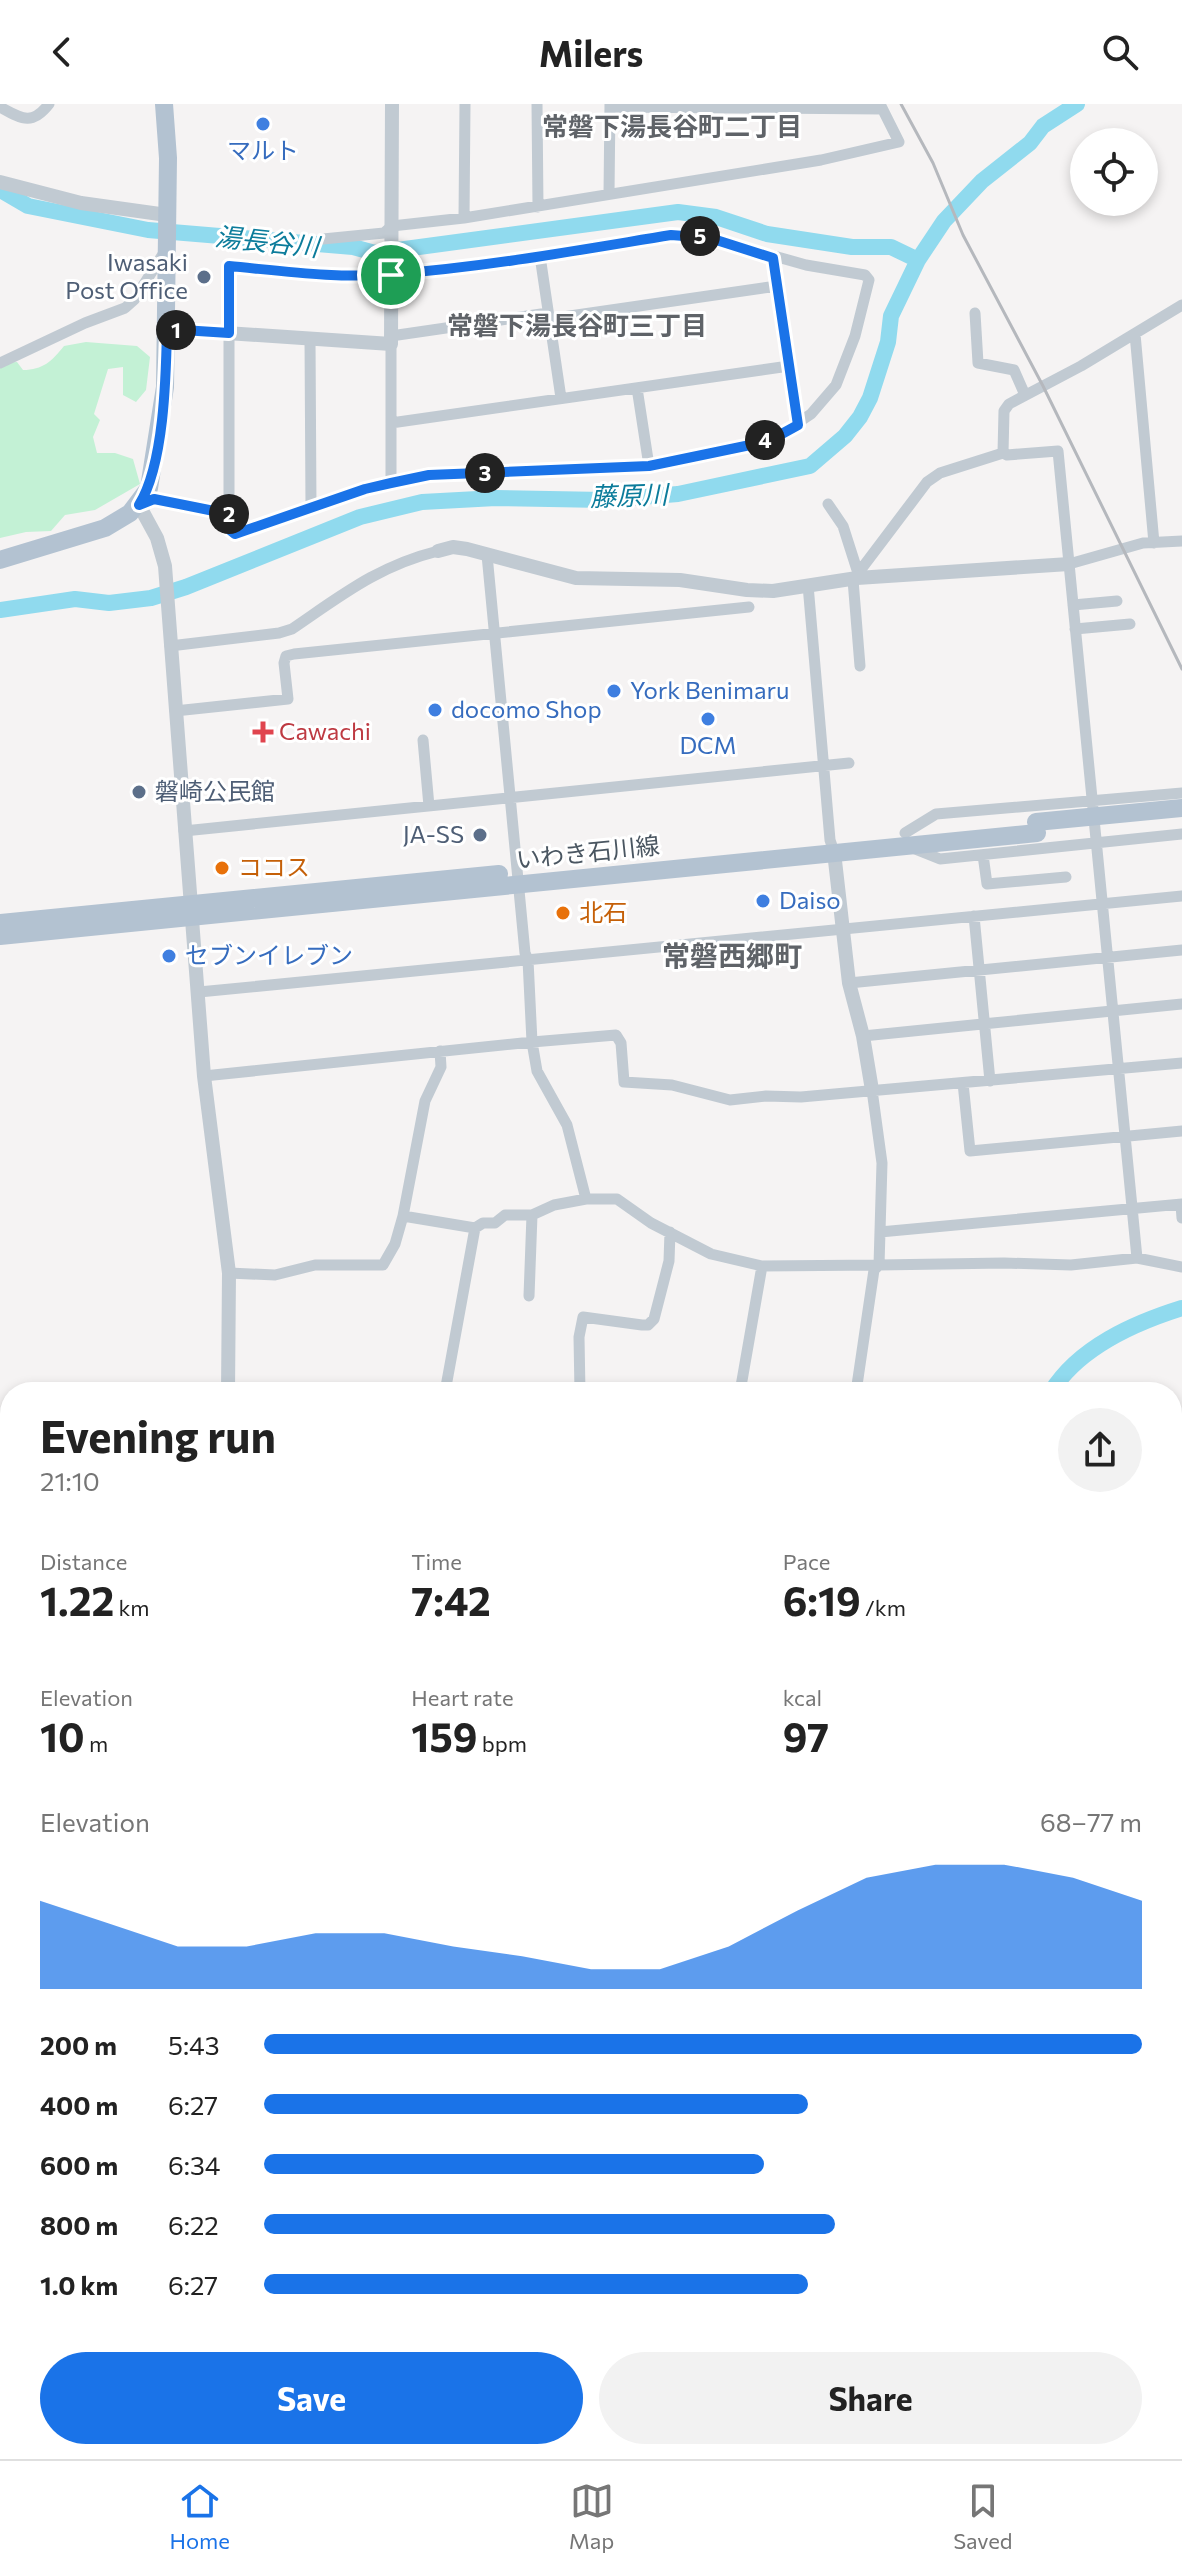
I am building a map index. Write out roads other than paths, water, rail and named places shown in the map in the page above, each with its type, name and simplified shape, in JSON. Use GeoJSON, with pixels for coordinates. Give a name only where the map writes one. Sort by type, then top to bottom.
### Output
{"type":"FeatureCollection","features":[{"type":"Feature","properties":{"kind":"main road"},"geometry":{"type":"LineString","coordinates":[[0,560],[105,528],[139,505],[152,479],[165,387],[166,105]]}},
{"type":"Feature","properties":{"kind":"main road","name":"いわき石川線"},"geometry":{"type":"LineString","coordinates":[[1036,828],[1182,808]]}},
{"type":"Feature","properties":{"kind":"main road","name":"いわき石川線"},"geometry":{"type":"LineString","coordinates":[[0,936],[191,911],[832,846],[1182,819]]}},
{"type":"Feature","properties":{"kind":"main road","name":"いわき石川線"},"geometry":{"type":"LineString","coordinates":[[0,923],[191,911]]}},
{"type":"Feature","properties":{"kind":"street"},"geometry":{"type":"LineString","coordinates":[[0,107],[19,118],[34,118],[49,104]]}},
{"type":"Feature","properties":{"kind":"street"},"geometry":{"type":"LineString","coordinates":[[391,483],[392,104]]}},
{"type":"Feature","properties":{"kind":"street"},"geometry":{"type":"LineString","coordinates":[[464,218],[465,104]]}},
{"type":"Feature","properties":{"kind":"street"},"geometry":{"type":"LineString","coordinates":[[537,104],[538,207]]}},
{"type":"Feature","properties":{"kind":"street"},"geometry":{"type":"LineString","coordinates":[[323,239],[384,233],[821,160],[899,142],[881,106],[610,106],[609,194]]}},
{"type":"Feature","properties":{"kind":"street"},"geometry":{"type":"LineString","coordinates":[[0,363],[125,308],[134,300],[167,232],[81,203],[4,182]]}},
{"type":"Feature","properties":{"kind":"street"},"geometry":{"type":"LineString","coordinates":[[687,235],[710,238],[773,258],[865,275],[869,280],[855,336],[836,385],[798,425],[778,436],[755,444],[649,466],[429,475],[391,483],[235,534],[230,530],[229,266],[327,275],[540,256],[687,235]]}},
{"type":"Feature","properties":{"kind":"street"},"geometry":{"type":"LineString","coordinates":[[540,256],[561,398]]}},
{"type":"Feature","properties":{"kind":"street"},"geometry":{"type":"LineString","coordinates":[[773,258],[798,425]]}},
{"type":"Feature","properties":{"kind":"street"},"geometry":{"type":"LineString","coordinates":[[167,329],[391,340],[777,286]]}},
{"type":"Feature","properties":{"kind":"street"},"geometry":{"type":"LineString","coordinates":[[1003,453],[1004,411],[1009,404],[1182,305]]}},
{"type":"Feature","properties":{"kind":"street"},"geometry":{"type":"LineString","coordinates":[[975,313],[978,363],[1014,370],[1025,395]]}},
{"type":"Feature","properties":{"kind":"street"},"geometry":{"type":"LineString","coordinates":[[1135,334],[1154,543]]}},
{"type":"Feature","properties":{"kind":"street"},"geometry":{"type":"LineString","coordinates":[[310,338],[311,508]]}},
{"type":"Feature","properties":{"kind":"street"},"geometry":{"type":"LineString","coordinates":[[391,423],[789,366]]}},
{"type":"Feature","properties":{"kind":"street"},"geometry":{"type":"LineString","coordinates":[[637,388],[649,466]]}},
{"type":"Feature","properties":{"kind":"street"},"geometry":{"type":"LineString","coordinates":[[856,576],[932,477],[1003,453],[1058,451],[1137,1258]]}},
{"type":"Feature","properties":{"kind":"street"},"geometry":{"type":"LineString","coordinates":[[228,1382],[229,1273],[204,1076],[165,566],[157,538],[139,505],[154,499],[229,514]]}},
{"type":"Feature","properties":{"kind":"street"},"geometry":{"type":"LineString","coordinates":[[828,504],[843,526],[856,576],[860,666]]}},
{"type":"Feature","properties":{"kind":"street"},"geometry":{"type":"LineString","coordinates":[[170,646],[292,629],[371,575],[405,560],[453,547],[576,578],[680,580],[773,591],[856,576],[1069,564],[1119,549],[1182,541]]}},
{"type":"Feature","properties":{"kind":"street"},"geometry":{"type":"LineString","coordinates":[[487,555],[537,1071],[567,1125],[586,1199]]}},
{"type":"Feature","properties":{"kind":"street"},"geometry":{"type":"LineString","coordinates":[[808,585],[823,766],[842,929],[849,983],[863,1036],[882,1163],[879,1265],[874,1270],[857,1382]]}},
{"type":"Feature","properties":{"kind":"street"},"geometry":{"type":"LineString","coordinates":[[1073,605],[1117,601]]}},
{"type":"Feature","properties":{"kind":"street"},"geometry":{"type":"LineString","coordinates":[[175,711],[288,699],[284,663],[286,656],[294,654],[749,607]]}},
{"type":"Feature","properties":{"kind":"street"},"geometry":{"type":"LineString","coordinates":[[1075,629],[1130,624]]}},
{"type":"Feature","properties":{"kind":"street"},"geometry":{"type":"LineString","coordinates":[[423,740],[429,806]]}},
{"type":"Feature","properties":{"kind":"street"},"geometry":{"type":"LineString","coordinates":[[184,831],[849,763]]}},
{"type":"Feature","properties":{"kind":"street"},"geometry":{"type":"LineString","coordinates":[[1182,793],[936,814],[906,839],[923,854],[940,859],[1182,834]]}},
{"type":"Feature","properties":{"kind":"street"},"geometry":{"type":"LineString","coordinates":[[983,855],[987,884],[1066,877]]}},
{"type":"Feature","properties":{"kind":"street"},"geometry":{"type":"LineString","coordinates":[[199,992],[1182,896]]}},
{"type":"Feature","properties":{"kind":"street"},"geometry":{"type":"LineString","coordinates":[[974,916],[990,1081]]}},
{"type":"Feature","properties":{"kind":"street"},"geometry":{"type":"LineString","coordinates":[[849,983],[1182,950]]}},
{"type":"Feature","properties":{"kind":"street"},"geometry":{"type":"LineString","coordinates":[[863,1036],[1182,1004]]}},
{"type":"Feature","properties":{"kind":"street"},"geometry":{"type":"LineString","coordinates":[[204,1076],[440,1051],[619,1039],[624,1082],[672,1085],[730,1100],[766,1096],[801,1097],[1182,1063]]}},
{"type":"Feature","properties":{"kind":"street"},"geometry":{"type":"LineString","coordinates":[[229,1273],[275,1275],[315,1265],[383,1265],[395,1244],[403,1216],[425,1101],[441,1067],[440,1051]]}},
{"type":"Feature","properties":{"kind":"street"},"geometry":{"type":"LineString","coordinates":[[963,1083],[970,1151],[1182,1131]]}},
{"type":"Feature","properties":{"kind":"street"},"geometry":{"type":"LineString","coordinates":[[403,1216],[475,1228],[483,1223],[495,1223],[505,1215],[532,1215],[554,1205],[586,1199],[617,1199],[651,1223],[711,1254],[762,1266],[1071,1265],[1137,1258],[1182,1267]]}},
{"type":"Feature","properties":{"kind":"street"},"geometry":{"type":"LineString","coordinates":[[880,1232],[1181,1204],[1182,1218]]}},
{"type":"Feature","properties":{"kind":"street"},"geometry":{"type":"LineString","coordinates":[[529,1296],[532,1215]]}},
{"type":"Feature","properties":{"kind":"street"},"geometry":{"type":"LineString","coordinates":[[447,1382],[475,1228]]}},
{"type":"Feature","properties":{"kind":"street"},"geometry":{"type":"LineString","coordinates":[[580,1382],[579,1337],[583,1317],[642,1325],[648,1325],[654,1319],[669,1261],[670,1232]]}},
{"type":"Feature","properties":{"kind":"street"},"geometry":{"type":"LineString","coordinates":[[742,1382],[762,1266]]}},
{"type":"Feature","properties":{"kind":"waterway","name":"藤原川"},"geometry":{"type":"LineString","coordinates":[[0,610],[75,599],[109,603],[151,598],[360,517],[422,502],[496,498],[604,500],[678,494],[810,466],[845,436],[860,417],[870,398],[888,342],[891,316],[918,260],[944,221],[982,181],[1030,143],[1043,126],[1077,104]]}},
{"type":"Feature","properties":{"kind":"waterway","name":"湯長谷川"},"geometry":{"type":"LineString","coordinates":[[0,185],[4,192],[28,206],[148,230],[353,247],[375,253],[678,212],[716,217],[767,234],[852,247],[891,247],[918,260]]}},
{"type":"Feature","properties":{"kind":"waterway"},"geometry":{"type":"LineString","coordinates":[[1058,1382],[1077,1362],[1109,1339],[1145,1321],[1182,1308]]}},
{"type":"Feature","properties":{"kind":"railway"},"geometry":{"type":"LineString","coordinates":[[901,104],[933,163],[963,235],[1043,386],[1182,669]]}},
{"type":"Feature","properties":{"kind":"place","name":"マルト"},"geometry":{"type":"Point","coordinates":[263,124]}},
{"type":"Feature","properties":{"kind":"place","name":"Iwasaki Post Office"},"geometry":{"type":"Point","coordinates":[204,277]}},
{"type":"Feature","properties":{"kind":"place","name":"York Benimaru"},"geometry":{"type":"Point","coordinates":[614,691]}},
{"type":"Feature","properties":{"kind":"place","name":"docomo Shop"},"geometry":{"type":"Point","coordinates":[435,710]}},
{"type":"Feature","properties":{"kind":"place","name":"DCM"},"geometry":{"type":"Point","coordinates":[708,719]}},
{"type":"Feature","properties":{"kind":"place","name":"Cawachi"},"geometry":{"type":"Point","coordinates":[263,732]}},
{"type":"Feature","properties":{"kind":"place","name":"磐崎公民館"},"geometry":{"type":"Point","coordinates":[139,792]}},
{"type":"Feature","properties":{"kind":"place","name":"JA-SS"},"geometry":{"type":"Point","coordinates":[480,835]}},
{"type":"Feature","properties":{"kind":"place","name":"ココス"},"geometry":{"type":"Point","coordinates":[222,868]}},
{"type":"Feature","properties":{"kind":"place","name":"Daiso"},"geometry":{"type":"Point","coordinates":[763,901]}},
{"type":"Feature","properties":{"kind":"place","name":"北石"},"geometry":{"type":"Point","coordinates":[563,913]}},
{"type":"Feature","properties":{"kind":"place","name":"セブンイレブン"},"geometry":{"type":"Point","coordinates":[169,956]}},
{"type":"Feature","properties":{"kind":"district","name":"常磐下湯長谷町二丁目"},"geometry":{"type":"Point","coordinates":[672,127]}},
{"type":"Feature","properties":{"kind":"district","name":"常磐下湯長谷町三丁目"},"geometry":{"type":"Point","coordinates":[577,326]}},
{"type":"Feature","properties":{"kind":"district","name":"常磐西郷町"},"geometry":{"type":"Point","coordinates":[732,956]}}]}
